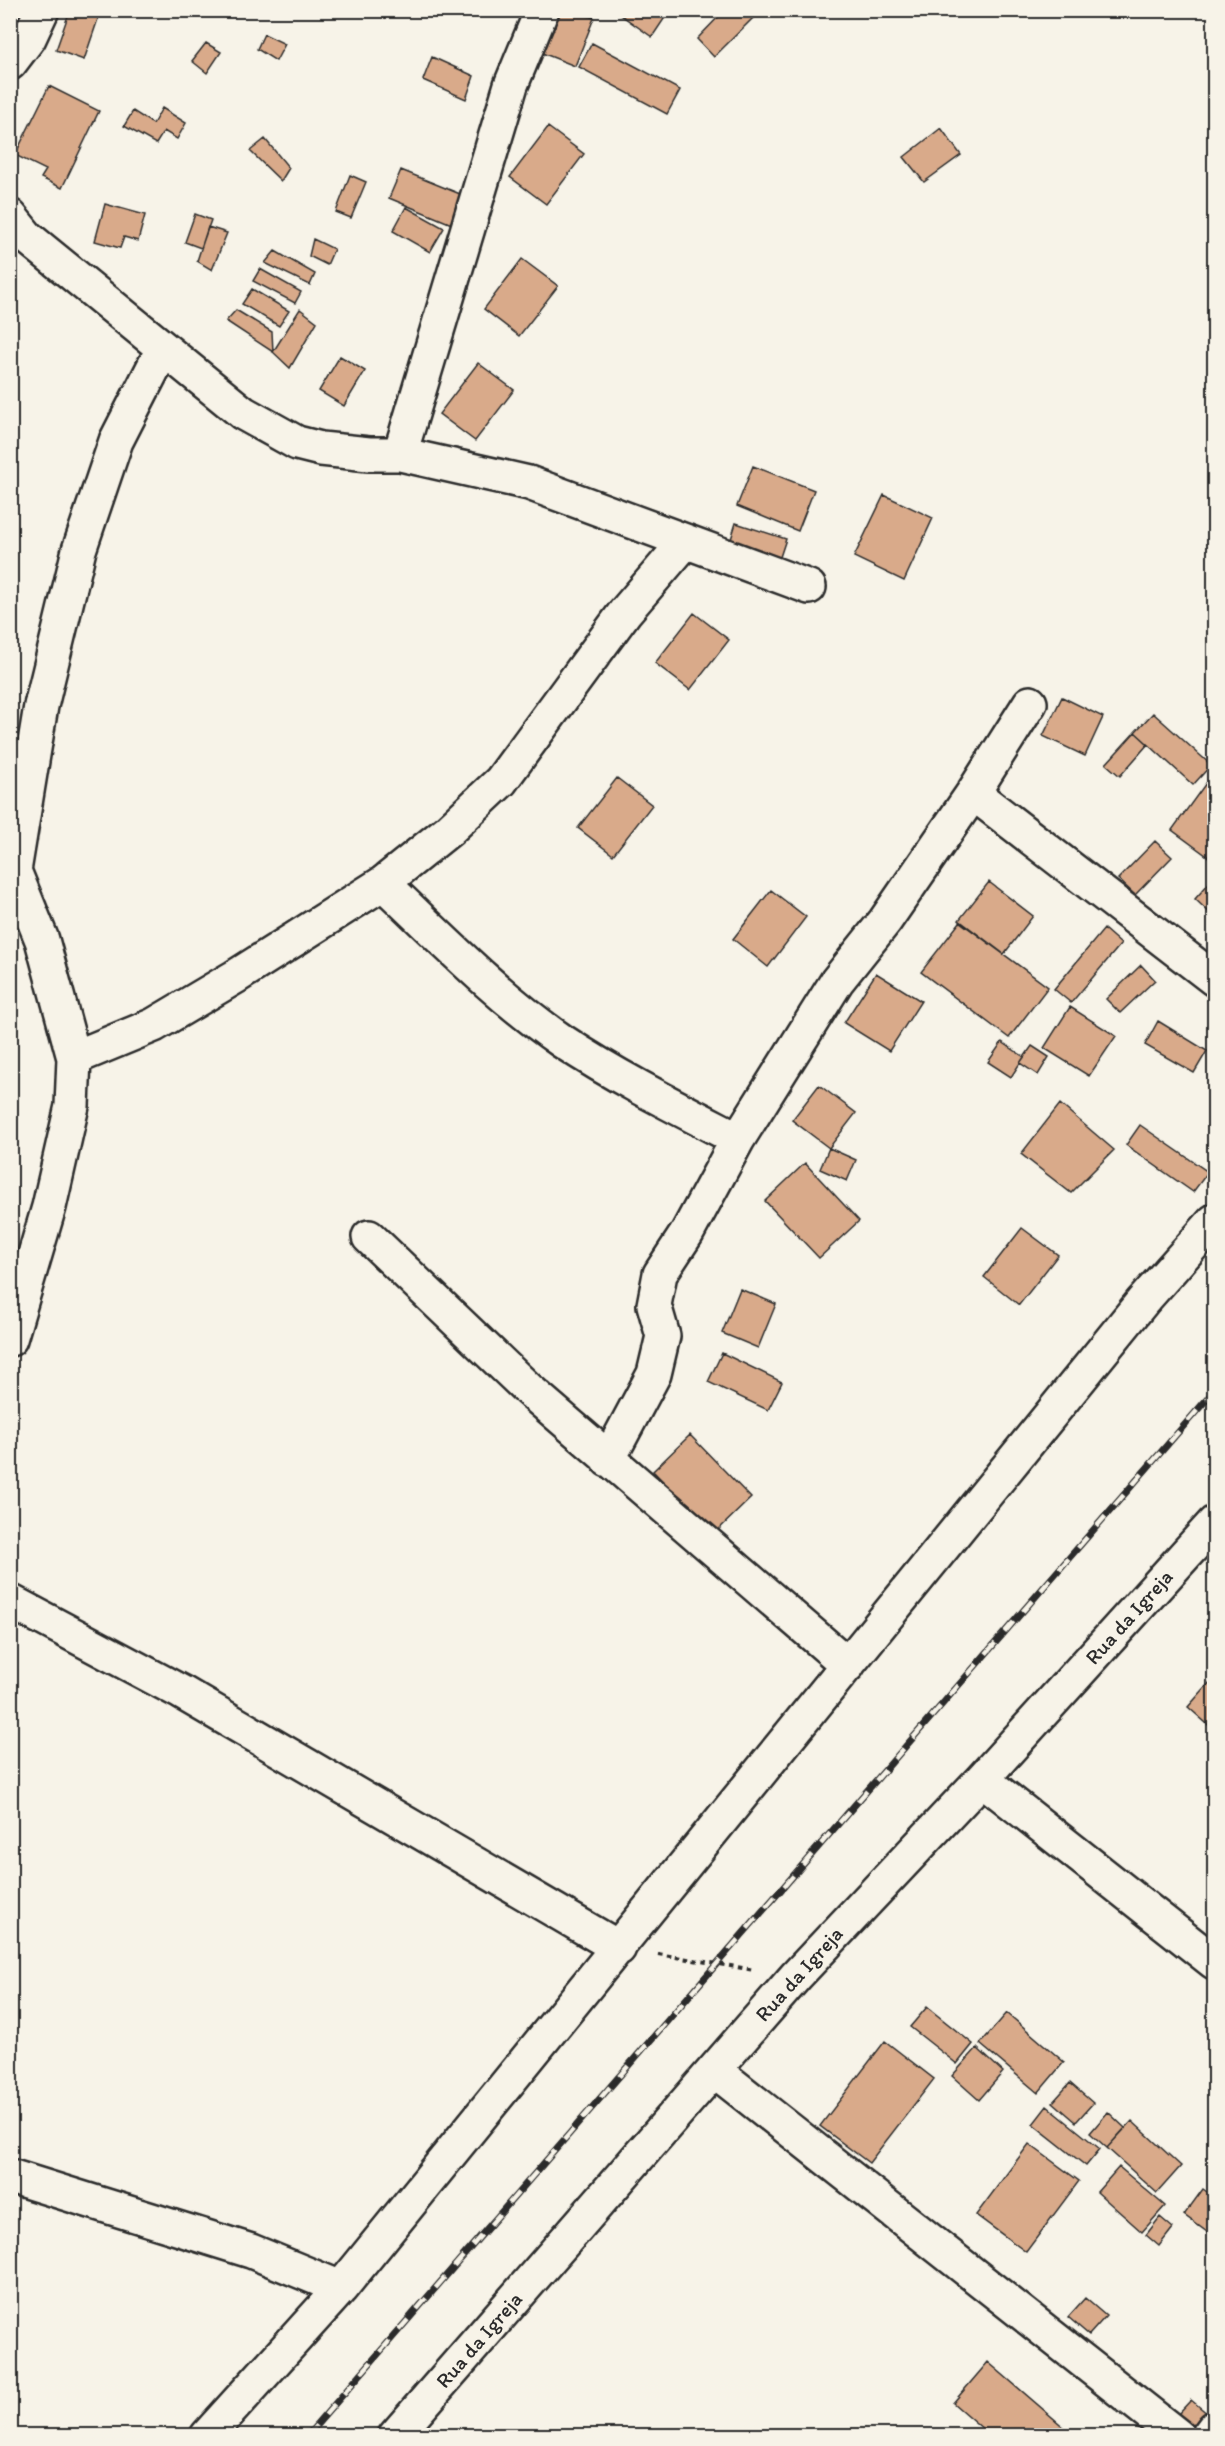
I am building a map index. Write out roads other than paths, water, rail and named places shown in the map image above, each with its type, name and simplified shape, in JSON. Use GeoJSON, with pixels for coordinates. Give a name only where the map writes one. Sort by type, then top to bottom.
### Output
{"type":"FeatureCollection","features":[{"type":"Feature","properties":{"kind":"street"},"geometry":{"type":"LineString","coordinates":[[10,63],[28,38],[42,10]]}},
{"type":"Feature","properties":{"kind":"street"},"geometry":{"type":"LineString","coordinates":[[400,454],[511,85],[542,10]]}},
{"type":"Feature","properties":{"kind":"street"},"geometry":{"type":"LineString","coordinates":[[10,216],[27,237],[243,413],[297,443],[331,450],[400,454],[530,483],[809,587]]}},
{"type":"Feature","properties":{"kind":"street"},"geometry":{"type":"LineString","coordinates":[[10,1339],[48,1207],[72,1106],[74,1058],[42,940],[12,870],[41,706],[79,550],[116,441],[163,349]]}},
{"type":"Feature","properties":{"kind":"street"},"geometry":{"type":"LineString","coordinates":[[74,1058],[154,1025],[235,977],[383,883],[449,830],[501,781],[625,612],[685,542]]}},
{"type":"Feature","properties":{"kind":"street"},"geometry":{"type":"LineString","coordinates":[[608,1460],[654,1374],[663,1336],[654,1305],[660,1274],[687,1233],[738,1139],[837,981],[885,921],[973,793],[1030,703]]}},
{"type":"Feature","properties":{"kind":"street"},"geometry":{"type":"LineString","coordinates":[[973,793],[1215,979]]}},
{"type":"Feature","properties":{"kind":"street"},"geometry":{"type":"LineString","coordinates":[[383,883],[481,976],[561,1040],[651,1094],[738,1139]]}},
{"type":"Feature","properties":{"kind":"street"},"geometry":{"type":"LineString","coordinates":[[207,2436],[341,2288],[1143,1301],[1215,1221]]}},
{"type":"Feature","properties":{"kind":"street"},"geometry":{"type":"LineString","coordinates":[[369,1237],[528,1389],[848,1665]]}},
{"type":"Feature","properties":{"kind":"street","name":"Rua da Igreja"},"geometry":{"type":"LineString","coordinates":[[395,2436],[796,1976],[981,1779],[1215,1523]]}},
{"type":"Feature","properties":{"kind":"street"},"geometry":{"type":"LineString","coordinates":[[10,1601],[181,1692],[619,1948]]}},
{"type":"Feature","properties":{"kind":"street"},"geometry":{"type":"LineString","coordinates":[[981,1779],[1215,1962]]}},
{"type":"Feature","properties":{"kind":"street"},"geometry":{"type":"LineString","coordinates":[[714,2070],[1178,2436]]}},
{"type":"Feature","properties":{"kind":"street"},"geometry":{"type":"LineString","coordinates":[[10,2176],[251,2251],[341,2288]]}},
{"type":"Feature","properties":{"kind":"street"},"geometry":{"type":"LineString","coordinates":[[1208,2436],[1215,2428]]}},
{"type":"Feature","properties":{"kind":"railway"},"geometry":{"type":"LineString","coordinates":[[307,2436],[1214,1391]]}}]}
